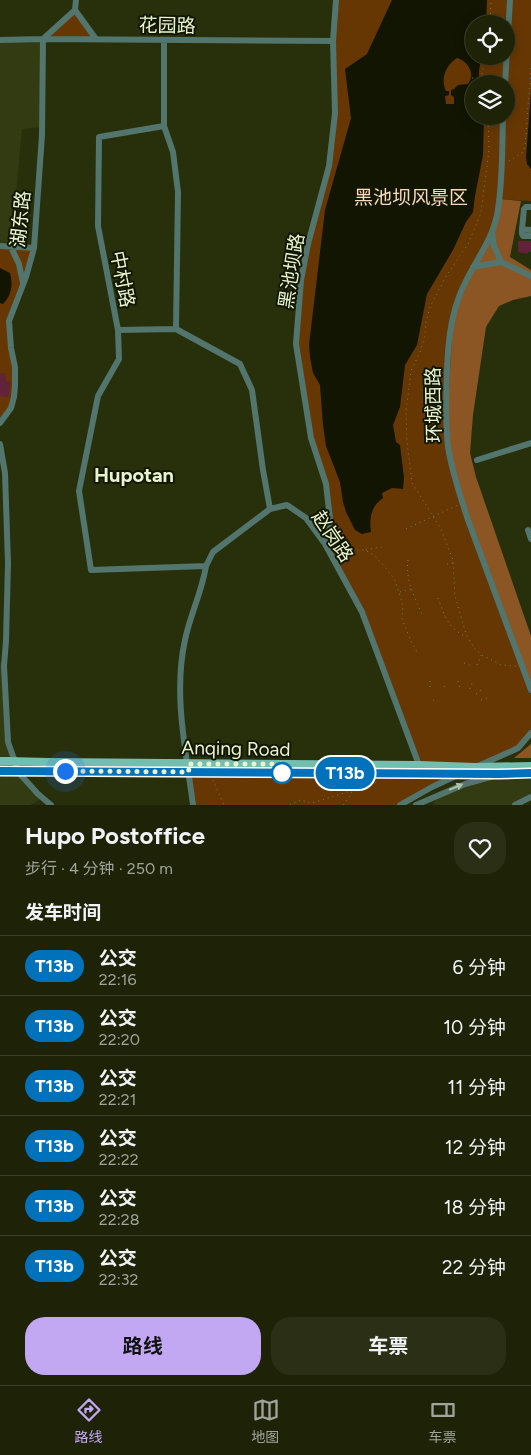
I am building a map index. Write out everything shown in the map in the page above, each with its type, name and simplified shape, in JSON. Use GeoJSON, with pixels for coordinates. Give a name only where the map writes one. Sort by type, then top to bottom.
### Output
{"type":"FeatureCollection","features":[{"type":"Feature","properties":{"kind":"main road","name":"Anqing Road"},"geometry":{"type":"LineString","coordinates":[[4,761],[476,767],[531,766]]}},
{"type":"Feature","properties":{"kind":"main road","name":"Anqing Road"},"geometry":{"type":"LineString","coordinates":[[4,771],[391,774],[531,773]]}},
{"type":"Feature","properties":{"kind":"street"},"geometry":{"type":"LineString","coordinates":[[76,0],[75,10],[96,39]]}},
{"type":"Feature","properties":{"kind":"street","name":"黑池坝路"},"geometry":{"type":"LineString","coordinates":[[325,544],[330,519],[326,484],[311,438],[296,344],[301,280],[308,244],[329,166],[335,113],[333,41],[336,0]]}},
{"type":"Feature","properties":{"kind":"street"},"geometry":{"type":"LineString","coordinates":[[506,75],[510,0]]}},
{"type":"Feature","properties":{"kind":"street"},"geometry":{"type":"LineString","coordinates":[[43,39],[75,10]]}},
{"type":"Feature","properties":{"kind":"street","name":"湖东路"},"geometry":{"type":"LineString","coordinates":[[0,423],[11,408],[14,397],[15,367],[11,348],[9,321],[34,248],[42,135],[43,39]]}},
{"type":"Feature","properties":{"kind":"street","name":"花园路"},"geometry":{"type":"LineString","coordinates":[[0,40],[333,41]]}},
{"type":"Feature","properties":{"kind":"street"},"geometry":{"type":"LineString","coordinates":[[164,40],[164,126],[173,152],[178,192],[176,329]]}},
{"type":"Feature","properties":{"kind":"street","name":"环城西路"},"geometry":{"type":"LineString","coordinates":[[503,125],[497,215],[492,232],[459,296],[449,336],[446,398],[448,445],[454,476],[468,520],[531,690]]}},
{"type":"Feature","properties":{"kind":"street","name":"中村路"},"geometry":{"type":"LineString","coordinates":[[164,126],[99,138],[98,226],[118,330],[119,359],[98,396],[79,491],[91,570],[206,566]]}},
{"type":"Feature","properties":{"kind":"street"},"geometry":{"type":"LineString","coordinates":[[531,207],[524,209],[522,229],[522,236],[531,236]]}},
{"type":"Feature","properties":{"kind":"street"},"geometry":{"type":"LineString","coordinates":[[522,229],[531,230]]}},
{"type":"Feature","properties":{"kind":"street"},"geometry":{"type":"LineString","coordinates":[[492,232],[494,246],[501,262]]}},
{"type":"Feature","properties":{"kind":"street"},"geometry":{"type":"LineString","coordinates":[[0,246],[34,248]]}},
{"type":"Feature","properties":{"kind":"street"},"geometry":{"type":"LineString","coordinates":[[11,247],[19,264],[23,284]]}},
{"type":"Feature","properties":{"kind":"street"},"geometry":{"type":"LineString","coordinates":[[473,267],[501,262],[531,276]]}},
{"type":"Feature","properties":{"kind":"street"},"geometry":{"type":"LineString","coordinates":[[118,330],[176,329],[240,364],[252,390],[270,509],[213,552],[206,566],[185,640],[181,665],[181,711],[193,805]]}},
{"type":"Feature","properties":{"kind":"street"},"geometry":{"type":"LineString","coordinates":[[477,460],[531,443]]}},
{"type":"Feature","properties":{"kind":"street"},"geometry":{"type":"LineString","coordinates":[[0,444],[5,473],[8,563],[6,635],[2,664],[8,742],[19,773],[38,794],[52,805]]}},
{"type":"Feature","properties":{"kind":"street","name":"赵岗路"},"geometry":{"type":"LineString","coordinates":[[270,509],[287,505],[306,518],[325,544],[362,612],[419,765]]}},
{"type":"Feature","properties":{"kind":"street"},"geometry":{"type":"LineString","coordinates":[[528,530],[531,539]]}},
{"type":"Feature","properties":{"kind":"street"},"geometry":{"type":"LineString","coordinates":[[0,642],[6,635]]}},
{"type":"Feature","properties":{"kind":"street"},"geometry":{"type":"LineString","coordinates":[[400,805],[432,787],[518,748],[531,733]]}},
{"type":"Feature","properties":{"kind":"street"},"geometry":{"type":"LineString","coordinates":[[416,805],[465,784],[498,774]]}},
{"type":"Feature","properties":{"kind":"street"},"geometry":{"type":"LineString","coordinates":[[515,805],[531,797]]}},
{"type":"Feature","properties":{"kind":"path"},"geometry":{"type":"LineString","coordinates":[[490,15],[491,0]]}},
{"type":"Feature","properties":{"kind":"path"},"geometry":{"type":"LineString","coordinates":[[501,164],[522,153],[525,147],[531,68]]}},
{"type":"Feature","properties":{"kind":"path"},"geometry":{"type":"LineString","coordinates":[[488,125],[489,150],[481,213],[468,244],[430,307],[420,352],[411,371],[406,411],[407,442],[412,483],[441,529],[453,563],[454,596],[467,637],[474,648],[482,655],[501,665],[521,666]]}},
{"type":"Feature","properties":{"kind":"path"},"geometry":{"type":"LineString","coordinates":[[406,529],[460,504]]}},
{"type":"Feature","properties":{"kind":"path"},"geometry":{"type":"LineString","coordinates":[[333,559],[355,550],[381,547],[385,549]]}},
{"type":"Feature","properties":{"kind":"path"},"geometry":{"type":"LineString","coordinates":[[365,550],[375,556],[396,580],[403,605],[402,618],[411,642],[418,654]]}},
{"type":"Feature","properties":{"kind":"path"},"geometry":{"type":"LineString","coordinates":[[408,560],[408,578],[422,615]]}},
{"type":"Feature","properties":{"kind":"path"},"geometry":{"type":"LineString","coordinates":[[447,564],[453,563]]}},
{"type":"Feature","properties":{"kind":"path"},"geometry":{"type":"LineString","coordinates":[[399,593],[412,588]]}},
{"type":"Feature","properties":{"kind":"path"},"geometry":{"type":"LineString","coordinates":[[438,598],[453,629],[467,637]]}},
{"type":"Feature","properties":{"kind":"path"},"geometry":{"type":"LineString","coordinates":[[477,665],[482,655]]}},
{"type":"Feature","properties":{"kind":"path"},"geometry":{"type":"LineString","coordinates":[[464,663],[472,666]]}},
{"type":"Feature","properties":{"kind":"path"},"geometry":{"type":"LineString","coordinates":[[430,679],[430,687]]}},
{"type":"Feature","properties":{"kind":"path"},"geometry":{"type":"LineString","coordinates":[[458,681],[460,688]]}},
{"type":"Feature","properties":{"kind":"path"},"geometry":{"type":"LineString","coordinates":[[470,689],[472,683]]}},
{"type":"Feature","properties":{"kind":"path"},"geometry":{"type":"LineString","coordinates":[[444,686],[447,690]]}},
{"type":"Feature","properties":{"kind":"path"},"geometry":{"type":"LineString","coordinates":[[476,694],[481,690]]}},
{"type":"Feature","properties":{"kind":"path"},"geometry":{"type":"LineString","coordinates":[[481,700],[487,698]]}},
{"type":"Feature","properties":{"kind":"path"},"geometry":{"type":"LineString","coordinates":[[433,700],[438,702]]}},
{"type":"Feature","properties":{"kind":"path"},"geometry":{"type":"LineString","coordinates":[[209,772],[224,805]]}},
{"type":"Feature","properties":{"kind":"path"},"geometry":{"type":"LineString","coordinates":[[290,805],[300,800],[312,803],[352,791],[377,782],[391,774]]}},
{"type":"Feature","properties":{"kind":"path"},"geometry":{"type":"LineString","coordinates":[[343,805],[352,791]]}},
{"type":"Feature","properties":{"kind":"shaded area"},"geometry":{"type":"Polygon","coordinates":[[[392,0],[487,0],[486,15],[465,15],[465,63],[457,58],[447,68],[444,77],[444,86],[446,91],[449,91],[449,95],[445,96],[446,104],[454,104],[451,90],[458,85],[465,84],[465,125],[484,125],[483,155],[473,212],[427,294],[417,345],[405,365],[400,407],[393,425],[396,442],[400,445],[404,478],[403,489],[392,488],[382,493],[383,498],[373,509],[370,522],[371,532],[362,534],[355,530],[346,512],[340,482],[326,446],[320,385],[313,373],[309,345],[325,210],[351,118],[345,69],[367,54],[392,0]]]}},
{"type":"Feature","properties":{"kind":"shaded area"},"geometry":{"type":"Polygon","coordinates":[[[43,39],[42,127],[22,129],[11,247],[0,246],[0,40],[43,39]]]}},
{"type":"Feature","properties":{"kind":"shaded area"},"geometry":{"type":"Polygon","coordinates":[[[467,65],[480,65],[479,75],[471,75],[470,68],[467,65]]]}},
{"type":"Feature","properties":{"kind":"shaded area"},"geometry":{"type":"Polygon","coordinates":[[[531,92],[531,169],[527,164],[526,157],[531,92]]]}},
{"type":"Feature","properties":{"kind":"shaded area"},"geometry":{"type":"Polygon","coordinates":[[[499,199],[521,201],[510,257],[531,270],[531,296],[513,300],[499,306],[486,327],[473,415],[470,453],[476,477],[531,636],[531,690],[454,476],[447,429],[453,316],[486,244],[499,199]]]}},
{"type":"Feature","properties":{"kind":"shaded area"},"geometry":{"type":"Polygon","coordinates":[[[0,268],[10,273],[11,281],[10,293],[3,304],[0,303],[0,268]]]}},
{"type":"Feature","properties":{"kind":"shaded area"},"geometry":{"type":"Polygon","coordinates":[[[0,662],[4,666],[8,742],[15,761],[0,761],[0,662]]]}},
{"type":"Feature","properties":{"kind":"shaded area"},"geometry":{"type":"Polygon","coordinates":[[[531,744],[531,758],[514,758],[531,744]]]}},
{"type":"Feature","properties":{"kind":"shaded area"},"geometry":{"type":"Polygon","coordinates":[[[0,771],[19,773],[43,798],[30,805],[0,805],[0,771]]]}},
{"type":"Feature","properties":{"kind":"shaded area"},"geometry":{"type":"Polygon","coordinates":[[[531,773],[531,797],[515,805],[433,805],[438,795],[498,774],[531,773]]]}},
{"type":"Feature","properties":{"kind":"green space","name":"黑池坝风景区"},"geometry":{"type":"Polygon","coordinates":[[[336,0],[531,0],[531,201],[499,199],[446,398],[531,690],[531,733],[518,748],[475,767],[419,765],[362,612],[325,544],[330,519],[326,484],[311,438],[296,344],[301,280],[329,166],[335,113],[336,0]]]}},
{"type":"Feature","properties":{"kind":"green space"},"geometry":{"type":"Polygon","coordinates":[[[75,10],[96,39],[43,39],[75,10]]]}},
{"type":"Feature","properties":{"kind":"green space"},"geometry":{"type":"Polygon","coordinates":[[[0,246],[34,248],[9,321],[14,397],[0,423],[0,246]]]}},
{"type":"Feature","properties":{"kind":"green space"},"geometry":{"type":"Polygon","coordinates":[[[189,772],[460,774],[400,805],[193,805],[189,772]]]}},
{"type":"Feature","properties":{"kind":"building"},"geometry":{"type":"Polygon","coordinates":[[[518,241],[531,241],[531,252],[528,252],[528,254],[518,252],[518,241]]]}},
{"type":"Feature","properties":{"kind":"building"},"geometry":{"type":"Polygon","coordinates":[[[5,373],[6,381],[10,381],[9,397],[0,396],[0,374],[5,373]]]}},
{"type":"Feature","properties":{"kind":"bus line","name":"T13b"},"geometry":{"type":"LineString","coordinates":[[0,771],[391,774],[531,773]]}},
{"type":"Feature","properties":{"kind":"district","name":"Hupotan"},"geometry":{"type":"Point","coordinates":[134,475]}},
{"type":"Feature","properties":{"kind":"route"},"geometry":{"type":"LineString","coordinates":[[65,771],[189,772],[188,764],[287,764],[282,773]]}}]}
